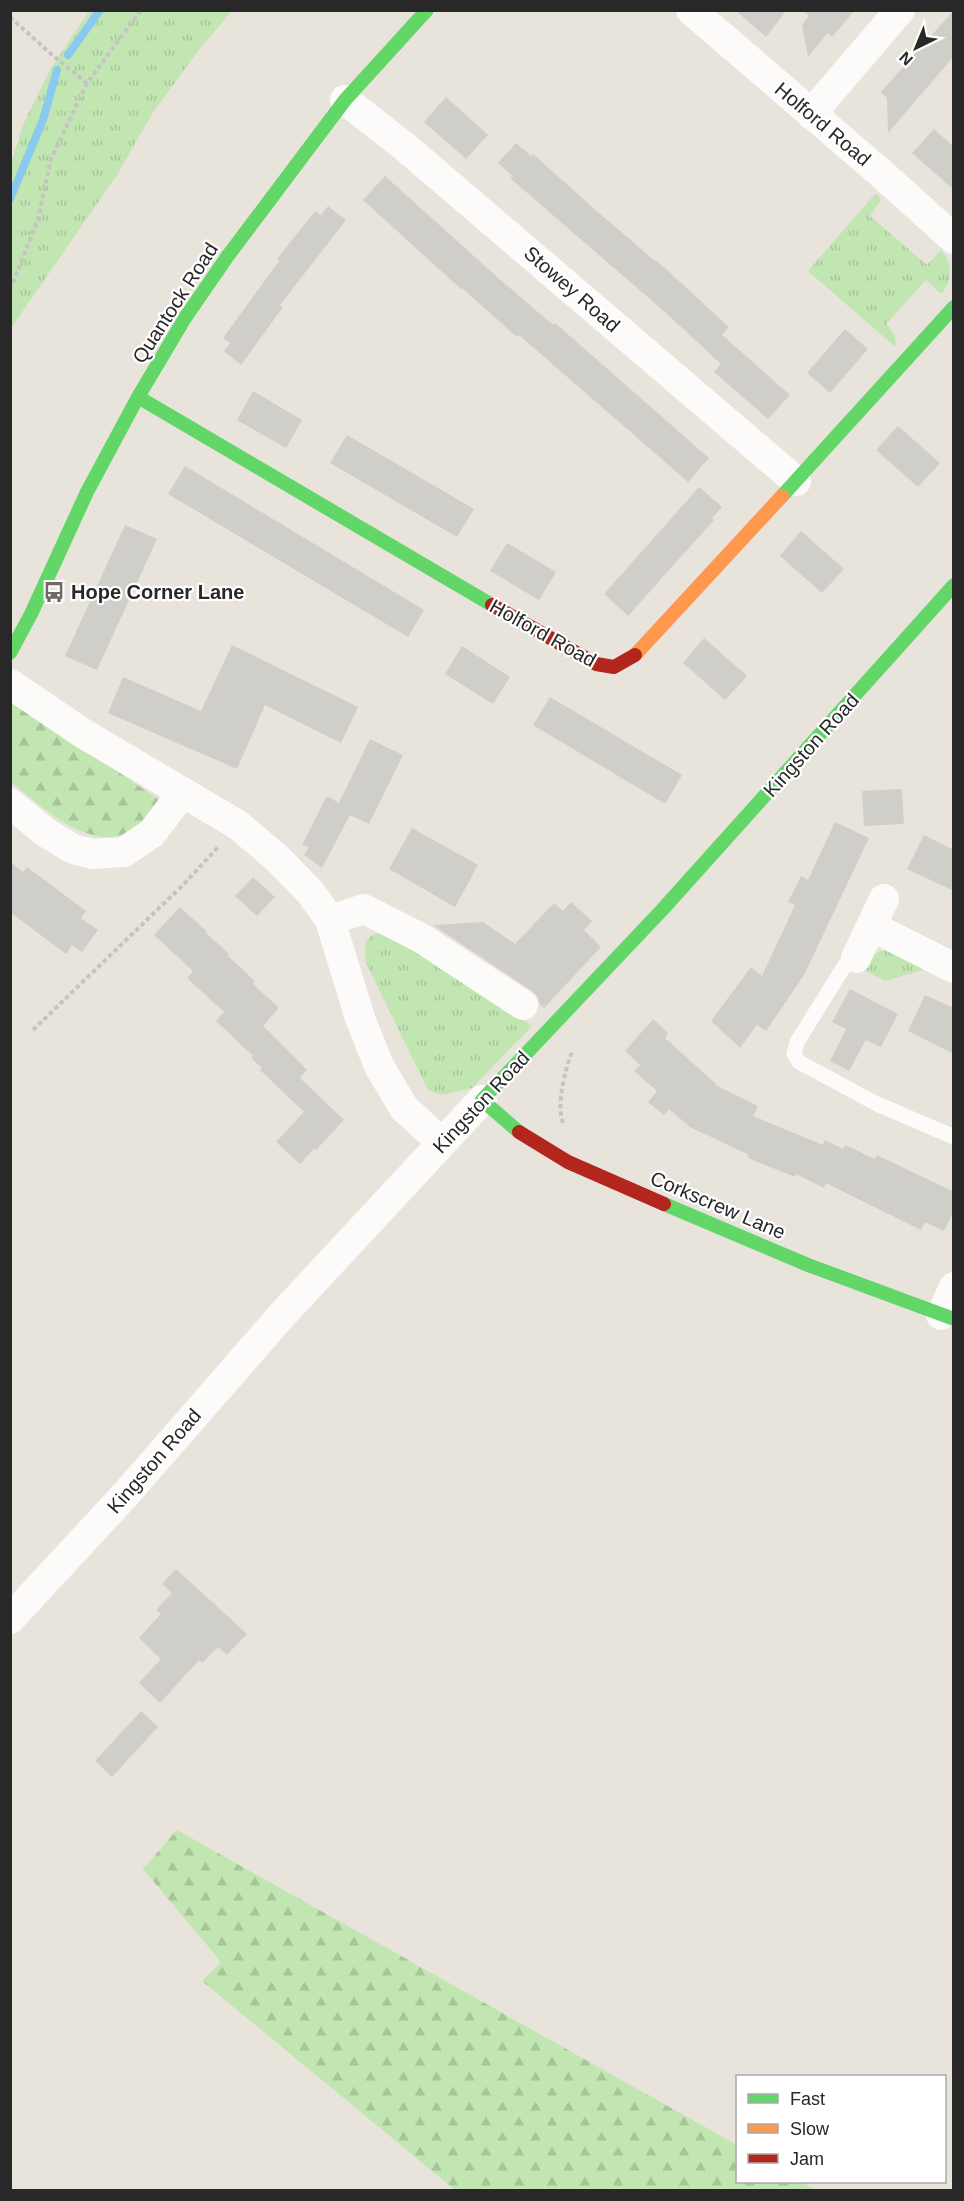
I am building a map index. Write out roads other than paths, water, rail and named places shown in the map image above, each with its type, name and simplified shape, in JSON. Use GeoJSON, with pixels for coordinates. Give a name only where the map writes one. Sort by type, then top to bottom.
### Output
{"type":"FeatureCollection","features":[{"type":"Feature","properties":{"kind":"street","name":"Quantock Road"},"geometry":{"type":"LineString","coordinates":[[10,653],[31,614],[87,492],[138,397],[185,318],[345,100],[427,10]]}},
{"type":"Feature","properties":{"kind":"street","name":"Holford Road"},"geometry":{"type":"LineString","coordinates":[[691,10],[884,175],[954,239]]}},
{"type":"Feature","properties":{"kind":"street"},"geometry":{"type":"LineString","coordinates":[[811,114],[900,10]]}},
{"type":"Feature","properties":{"kind":"street","name":"Stowey Road"},"geometry":{"type":"LineString","coordinates":[[345,100],[405,147],[796,481]]}},
{"type":"Feature","properties":{"kind":"street","name":"Holford Road"},"geometry":{"type":"LineString","coordinates":[[138,397],[567,649],[596,664],[614,667],[633,658],[954,307]]}},
{"type":"Feature","properties":{"kind":"street","name":"Kingston Road"},"geometry":{"type":"LineString","coordinates":[[10,1619],[125,1495],[282,1314],[555,1024],[779,781],[954,585]]}},
{"type":"Feature","properties":{"kind":"street"},"geometry":{"type":"LineString","coordinates":[[10,684],[84,734],[238,825],[278,859],[311,893],[330,920],[360,1018],[379,1066],[404,1108],[442,1143]]}},
{"type":"Feature","properties":{"kind":"street"},"geometry":{"type":"LineString","coordinates":[[10,803],[45,832],[73,849],[93,854],[124,852],[152,833],[183,792]]}},
{"type":"Feature","properties":{"kind":"street"},"geometry":{"type":"LineString","coordinates":[[856,958],[884,899]]}},
{"type":"Feature","properties":{"kind":"street"},"geometry":{"type":"LineString","coordinates":[[330,920],[345,913],[364,909],[421,938],[523,1005]]}},
{"type":"Feature","properties":{"kind":"street"},"geometry":{"type":"LineString","coordinates":[[871,926],[954,968]]}},
{"type":"Feature","properties":{"kind":"street","name":"Corkscrew Lane"},"geometry":{"type":"LineString","coordinates":[[482,1100],[528,1140],[586,1170],[797,1260],[947,1317]]}},
{"type":"Feature","properties":{"kind":"street"},"geometry":{"type":"LineString","coordinates":[[947,1317],[954,1287]]}},
{"type":"Feature","properties":{"kind":"lane"},"geometry":{"type":"LineString","coordinates":[[856,958],[845,965],[797,1042],[794,1054],[800,1062],[877,1104],[954,1137]]}},
{"type":"Feature","properties":{"kind":"waterway"},"geometry":{"type":"LineString","coordinates":[[68,55],[100,10]]}},
{"type":"Feature","properties":{"kind":"waterway"},"geometry":{"type":"LineString","coordinates":[[10,199],[43,120],[57,70]]}},
{"type":"Feature","properties":{"kind":"place","name":"Hope Corner Lane"},"geometry":{"type":"Point","coordinates":[54,592]}}]}
